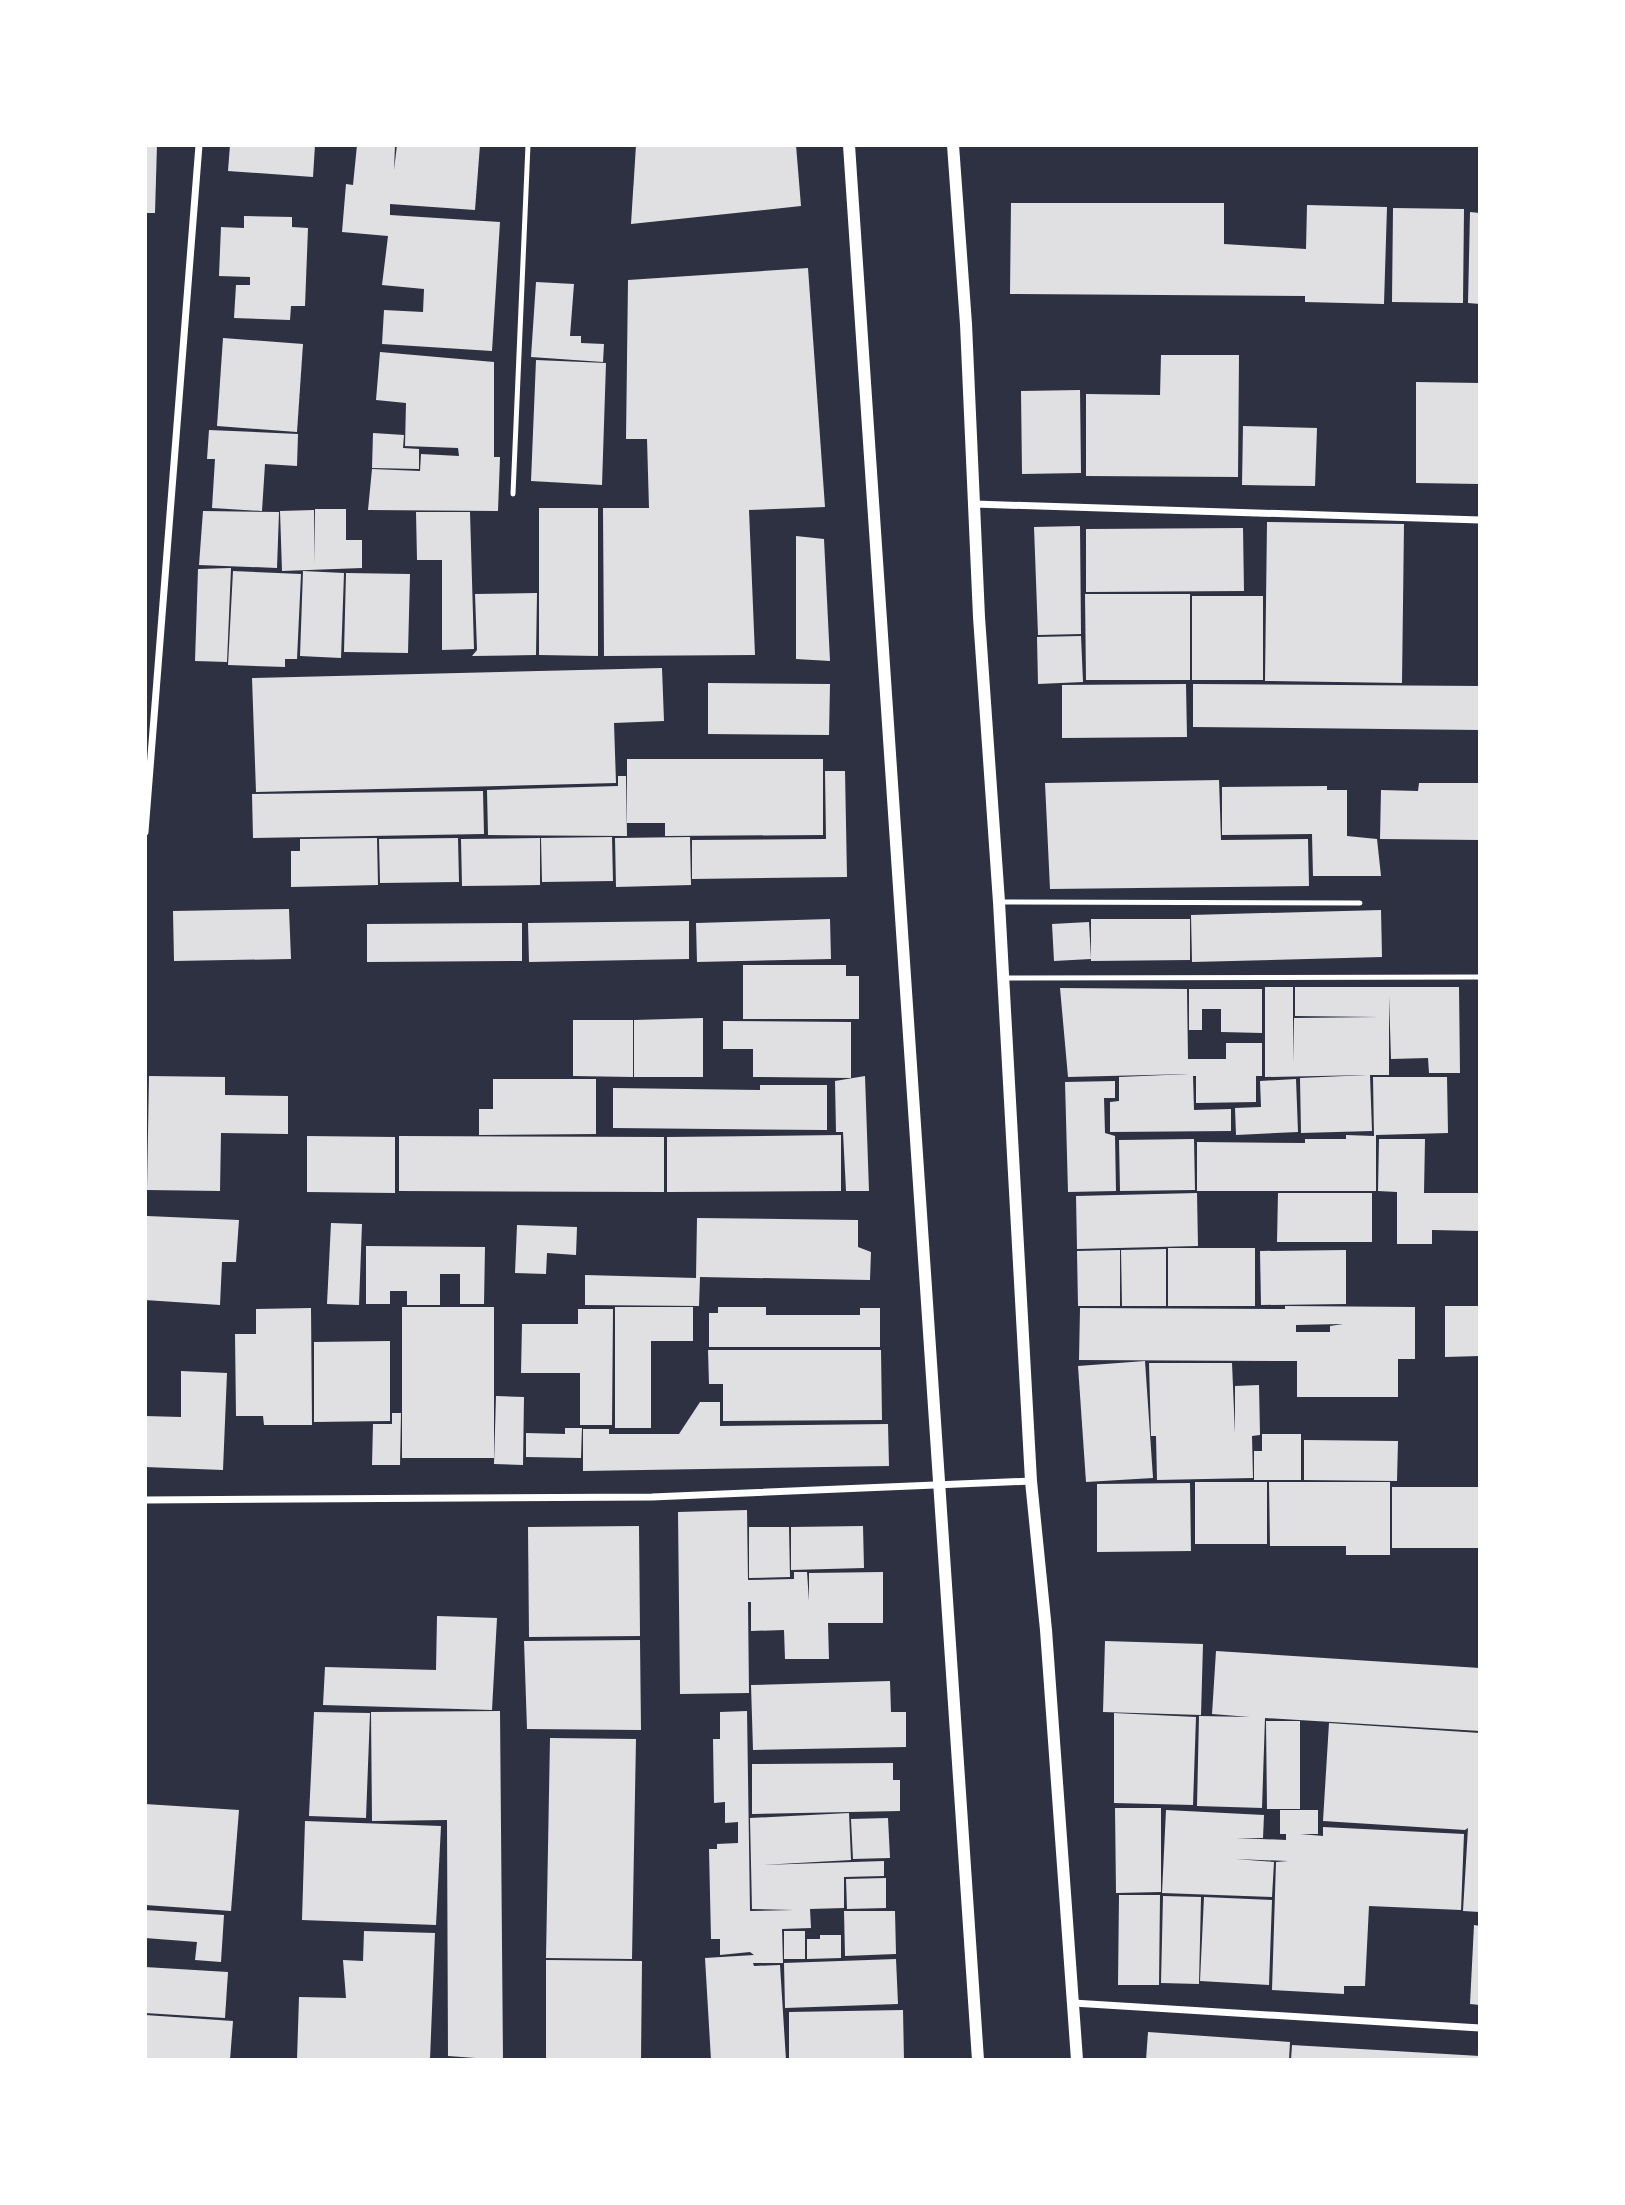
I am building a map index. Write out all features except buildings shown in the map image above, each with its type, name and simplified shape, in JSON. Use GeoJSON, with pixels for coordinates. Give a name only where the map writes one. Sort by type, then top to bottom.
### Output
{"type":"FeatureCollection","features":[{"type":"Feature","properties":{"kind":"street"},"geometry":{"type":"LineString","coordinates":[[145,832],[199,145]]}},
{"type":"Feature","properties":{"kind":"street"},"geometry":{"type":"LineString","coordinates":[[849,145],[978,2060]]}},
{"type":"Feature","properties":{"kind":"street"},"geometry":{"type":"LineString","coordinates":[[953,145],[966,324],[973,504],[1004,978],[1031,1481],[1046,1630],[1077,2060]]}},
{"type":"Feature","properties":{"kind":"street"},"geometry":{"type":"LineString","coordinates":[[973,504],[1480,520]]}},
{"type":"Feature","properties":{"kind":"street"},"geometry":{"type":"LineString","coordinates":[[145,1500],[652,1497],[1031,1481]]}},
{"type":"Feature","properties":{"kind":"street"},"geometry":{"type":"LineString","coordinates":[[1073,2003],[1480,2028]]}},
{"type":"Feature","properties":{"kind":"lane"},"geometry":{"type":"LineString","coordinates":[[513,494],[528,145]]}},
{"type":"Feature","properties":{"kind":"lane"},"geometry":{"type":"LineString","coordinates":[[999,902],[1360,903]]}},
{"type":"Feature","properties":{"kind":"lane"},"geometry":{"type":"LineString","coordinates":[[1004,978],[1480,977]]}}]}
